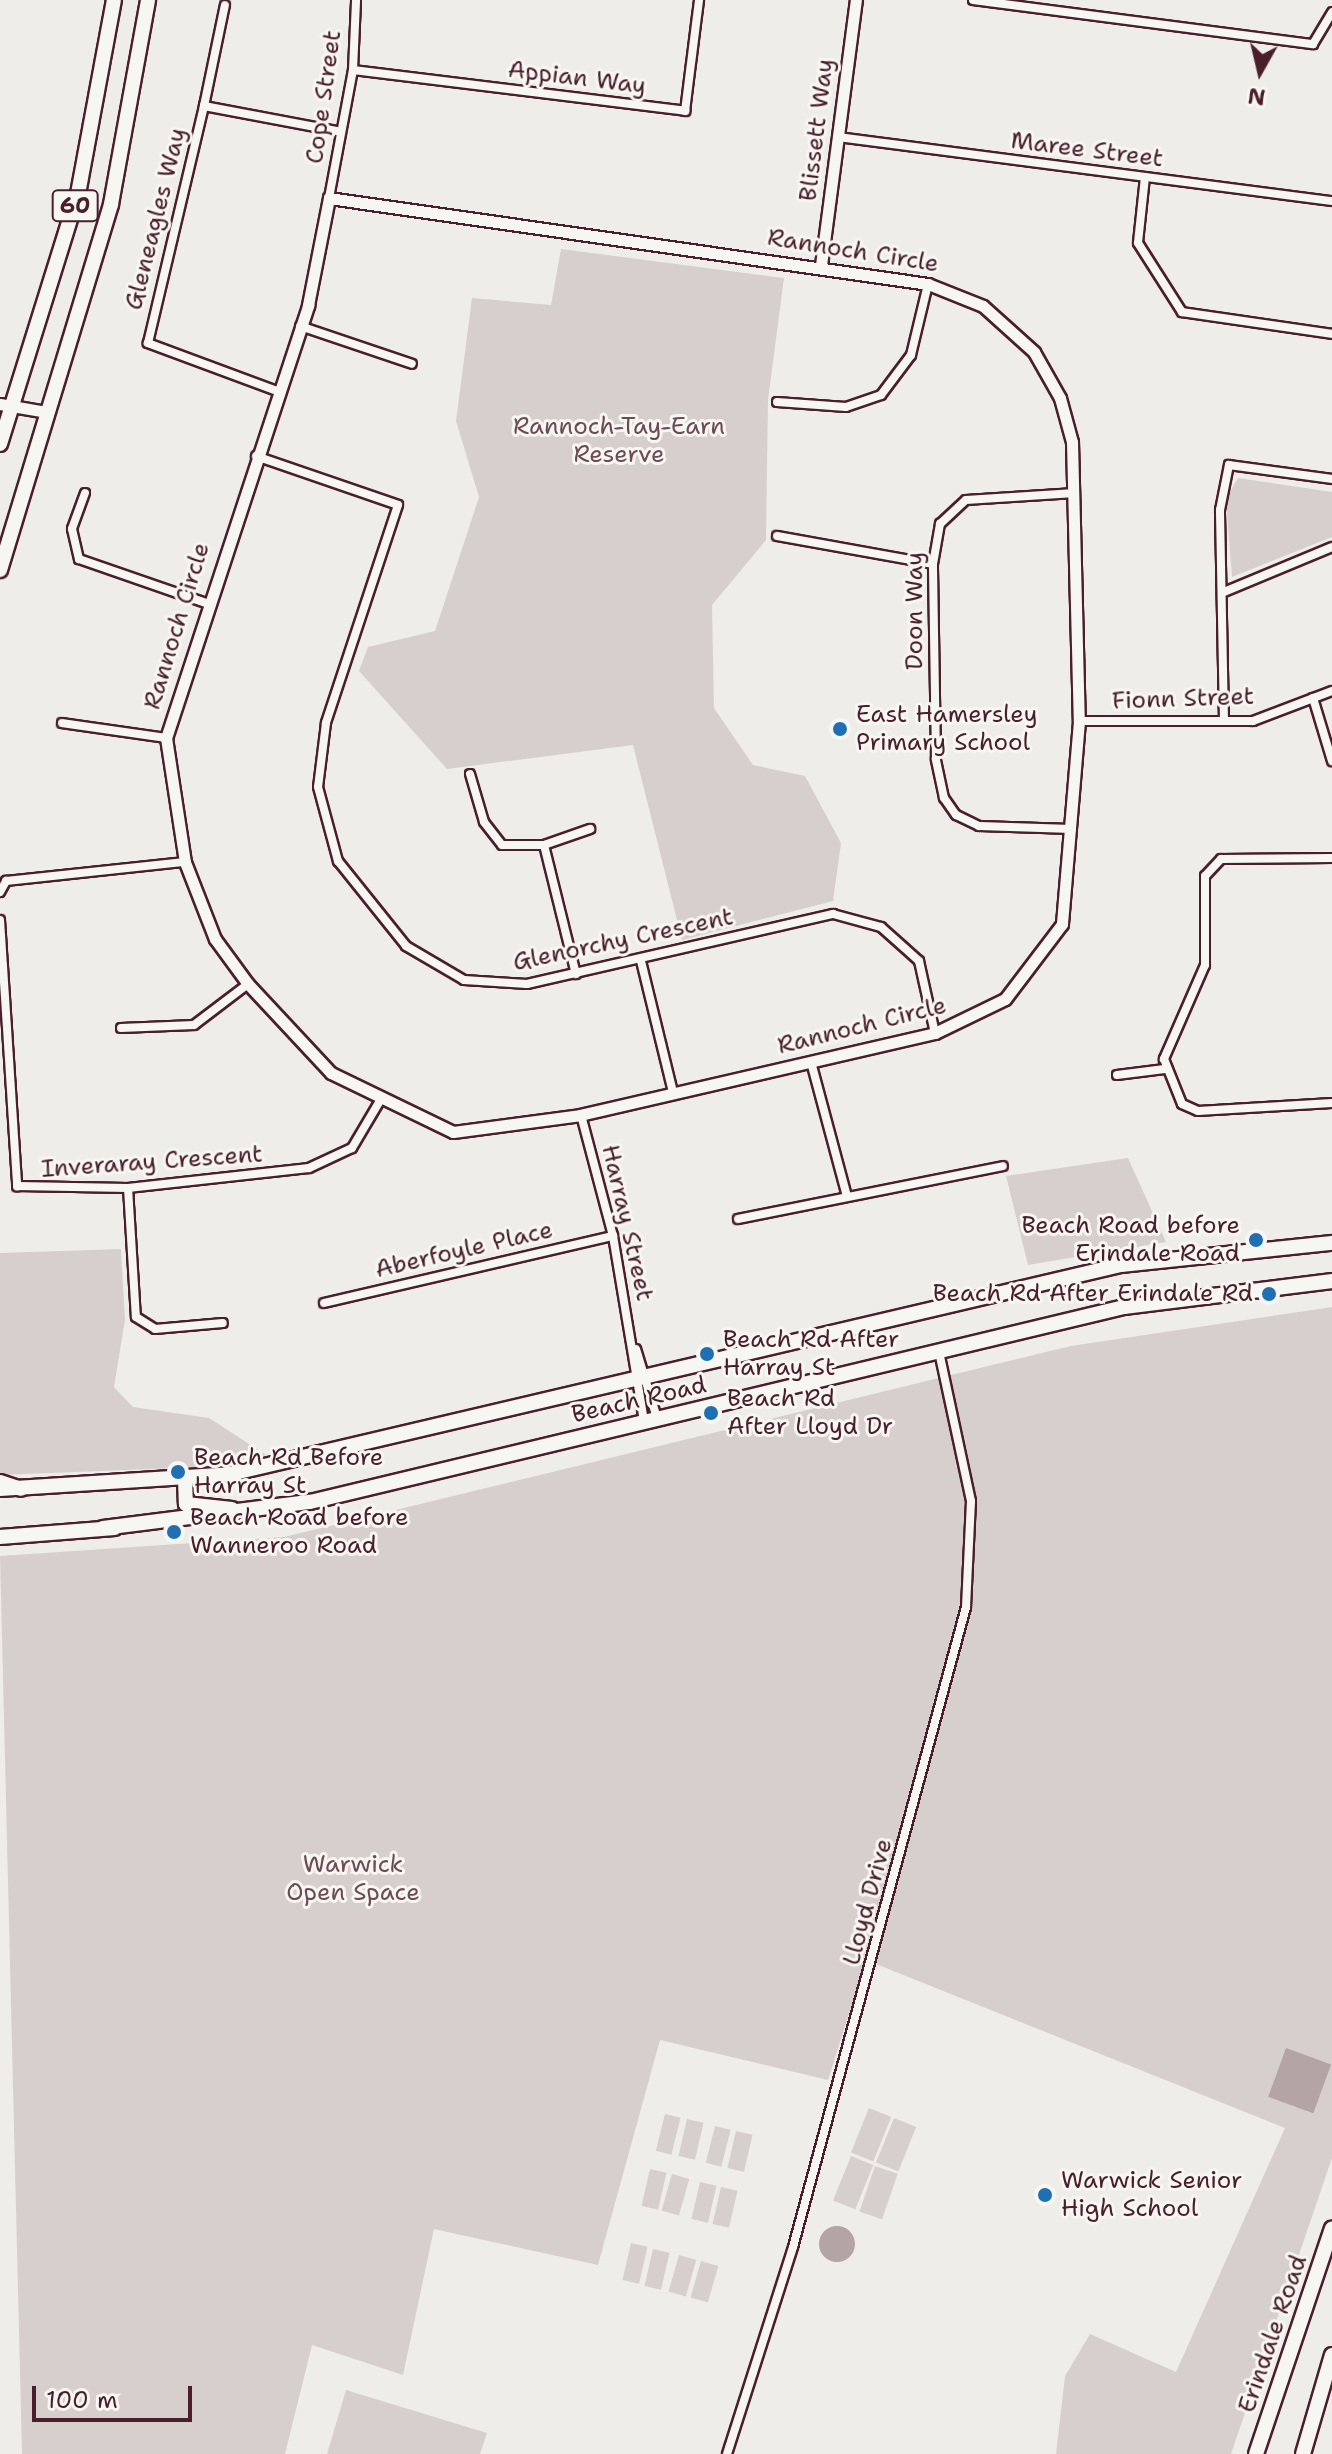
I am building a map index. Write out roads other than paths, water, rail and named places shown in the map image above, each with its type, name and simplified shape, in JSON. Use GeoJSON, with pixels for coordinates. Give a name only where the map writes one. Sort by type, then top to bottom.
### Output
{"type":"FeatureCollection","features":[{"type":"Feature","properties":{"kind":"main road","name":"60"},"geometry":{"type":"LineString","coordinates":[[0,444],[6,405],[78,194],[114,0]]}},
{"type":"Feature","properties":{"kind":"main road","name":"60"},"geometry":{"type":"LineString","coordinates":[[0,570],[111,204],[148,0]]}},
{"type":"Feature","properties":{"kind":"main road","name":"Beach Road"},"geometry":{"type":"LineString","coordinates":[[0,1489],[185,1479],[642,1377],[1121,1265],[1332,1243]]}},
{"type":"Feature","properties":{"kind":"main road","name":"Beach Road"},"geometry":{"type":"LineString","coordinates":[[0,1534],[115,1528],[269,1510],[1124,1307],[1332,1281]]}},
{"type":"Feature","properties":{"kind":"main road"},"geometry":{"type":"LineString","coordinates":[[185,1479],[183,1498],[192,1507],[269,1510]]}},
{"type":"Feature","properties":{"kind":"main road"},"geometry":{"type":"LineString","coordinates":[[0,1482],[21,1489]]}},
{"type":"Feature","properties":{"kind":"main road","name":"Erindale Road"},"geometry":{"type":"LineString","coordinates":[[1256,2454],[1326,2263],[1332,2228]]}},
{"type":"Feature","properties":{"kind":"main road"},"geometry":{"type":"LineString","coordinates":[[1303,2454],[1332,2355]]}},
{"type":"Feature","properties":{"kind":"street","name":"Cope Street"},"geometry":{"type":"LineString","coordinates":[[329,198],[353,70],[356,0]]}},
{"type":"Feature","properties":{"kind":"street","name":"Appian Way"},"geometry":{"type":"LineString","coordinates":[[353,70],[685,111],[699,0]]}},
{"type":"Feature","properties":{"kind":"street","name":"Blissett Way"},"geometry":{"type":"LineString","coordinates":[[821,265],[856,0]]}},
{"type":"Feature","properties":{"kind":"street"},"geometry":{"type":"LineString","coordinates":[[973,0],[1313,44],[1332,12]]}},
{"type":"Feature","properties":{"kind":"street"},"geometry":{"type":"LineString","coordinates":[[204,106],[225,5]]}},
{"type":"Feature","properties":{"kind":"street","name":"Gleneagles Way"},"geometry":{"type":"LineString","coordinates":[[277,391],[148,343],[204,106],[341,132]]}},
{"type":"Feature","properties":{"kind":"street","name":"Maree Street"},"geometry":{"type":"LineString","coordinates":[[838,137],[1332,201]]}},
{"type":"Feature","properties":{"kind":"street"},"geometry":{"type":"LineString","coordinates":[[1145,177],[1138,243],[1182,312],[1332,334]]}},
{"type":"Feature","properties":{"kind":"street","name":"Rannoch Circle"},"geometry":{"type":"LineString","coordinates":[[329,198],[821,265],[928,284],[998,316],[1042,364],[1068,421],[1075,493],[1079,721],[1073,829],[1062,924],[1005,999],[935,1033],[581,1115],[453,1132],[381,1099],[315,1059],[248,984],[215,939],[185,862],[166,738],[206,603],[277,391],[300,326],[329,198]]}},
{"type":"Feature","properties":{"kind":"street"},"geometry":{"type":"LineString","coordinates":[[777,402],[846,407],[881,395],[911,355],[928,284]]}},
{"type":"Feature","properties":{"kind":"street"},"geometry":{"type":"LineString","coordinates":[[300,326],[412,364]]}},
{"type":"Feature","properties":{"kind":"street"},"geometry":{"type":"LineString","coordinates":[[6,405],[47,412]]}},
{"type":"Feature","properties":{"kind":"street","name":"Glenorchy Crescent"},"geometry":{"type":"LineString","coordinates":[[256,456],[398,505],[319,752],[318,787],[338,861],[392,933],[432,966],[493,985],[576,974],[641,961],[833,914],[881,927],[919,961],[935,1033]]}},
{"type":"Feature","properties":{"kind":"street"},"geometry":{"type":"LineString","coordinates":[[1224,721],[1224,592],[1220,510],[1229,465],[1332,479]]}},
{"type":"Feature","properties":{"kind":"street"},"geometry":{"type":"LineString","coordinates":[[85,493],[72,529],[72,551],[79,559],[206,603]]}},
{"type":"Feature","properties":{"kind":"street","name":"Doon Way"},"geometry":{"type":"LineString","coordinates":[[1073,829],[979,826],[956,815],[944,798],[936,759],[933,564],[940,524],[966,500],[1075,493]]}},
{"type":"Feature","properties":{"kind":"street"},"geometry":{"type":"LineString","coordinates":[[777,536],[933,564]]}},
{"type":"Feature","properties":{"kind":"street"},"geometry":{"type":"LineString","coordinates":[[1224,592],[1332,547]]}},
{"type":"Feature","properties":{"kind":"street","name":"Fionn Street"},"geometry":{"type":"LineString","coordinates":[[1079,721],[1253,721],[1332,691]]}},
{"type":"Feature","properties":{"kind":"street"},"geometry":{"type":"LineString","coordinates":[[1313,698],[1332,761]]}},
{"type":"Feature","properties":{"kind":"street"},"geometry":{"type":"LineString","coordinates":[[62,723],[166,738]]}},
{"type":"Feature","properties":{"kind":"street"},"geometry":{"type":"LineString","coordinates":[[470,774],[491,836],[516,850],[544,845],[590,829]]}},
{"type":"Feature","properties":{"kind":"street"},"geometry":{"type":"LineString","coordinates":[[544,845],[576,974]]}},
{"type":"Feature","properties":{"kind":"street"},"geometry":{"type":"LineString","coordinates":[[1332,858],[1221,859],[1205,876],[1205,965],[1165,1069],[1182,1104],[1198,1111],[1332,1103]]}},
{"type":"Feature","properties":{"kind":"street"},"geometry":{"type":"LineString","coordinates":[[0,892],[6,881],[185,862]]}},
{"type":"Feature","properties":{"kind":"street","name":"Inveraray Crescent"},"geometry":{"type":"LineString","coordinates":[[0,920],[13,1183],[30,1190],[128,1188],[251,1179],[323,1164],[352,1148],[381,1099]]}},
{"type":"Feature","properties":{"kind":"street"},"geometry":{"type":"LineString","coordinates":[[641,961],[673,1092]]}},
{"type":"Feature","properties":{"kind":"street"},"geometry":{"type":"LineString","coordinates":[[121,1028],[194,1025],[248,984]]}},
{"type":"Feature","properties":{"kind":"street"},"geometry":{"type":"LineString","coordinates":[[811,1062],[847,1196]]}},
{"type":"Feature","properties":{"kind":"street"},"geometry":{"type":"LineString","coordinates":[[1117,1075],[1165,1069]]}},
{"type":"Feature","properties":{"kind":"street","name":"Harray Street"},"geometry":{"type":"LineString","coordinates":[[581,1115],[613,1236],[632,1341],[651,1420]]}},
{"type":"Feature","properties":{"kind":"street"},"geometry":{"type":"LineString","coordinates":[[738,1219],[1003,1166]]}},
{"type":"Feature","properties":{"kind":"street"},"geometry":{"type":"LineString","coordinates":[[128,1188],[136,1317],[155,1329],[223,1323]]}},
{"type":"Feature","properties":{"kind":"street","name":"Aberfoyle Place"},"geometry":{"type":"LineString","coordinates":[[324,1303],[613,1236]]}},
{"type":"Feature","properties":{"kind":"street","name":"Lloyd Drive"},"geometry":{"type":"LineString","coordinates":[[727,2454],[793,2247],[966,1607],[971,1501],[939,1352]]}},
{"type":"Feature","properties":{"kind":"place","name":"East Hamersley Primary School"},"geometry":{"type":"Point","coordinates":[840,729]}},
{"type":"Feature","properties":{"kind":"place","name":"Beach Road before Erindale Road"},"geometry":{"type":"Point","coordinates":[1256,1240]}},
{"type":"Feature","properties":{"kind":"place","name":"Beach Rd After Erindale Rd"},"geometry":{"type":"Point","coordinates":[1269,1294]}},
{"type":"Feature","properties":{"kind":"place","name":"Beach Rd After Harray St"},"geometry":{"type":"Point","coordinates":[707,1354]}},
{"type":"Feature","properties":{"kind":"place","name":"Beach Rd After Lloyd Dr"},"geometry":{"type":"Point","coordinates":[711,1413]}},
{"type":"Feature","properties":{"kind":"place","name":"Beach Rd Before Harray St"},"geometry":{"type":"Point","coordinates":[178,1472]}},
{"type":"Feature","properties":{"kind":"place","name":"Beach Road before Wanneroo Road"},"geometry":{"type":"Point","coordinates":[174,1532]}},
{"type":"Feature","properties":{"kind":"place","name":"Warwick Senior High School"},"geometry":{"type":"Point","coordinates":[1045,2195]}},
{"type":"Feature","properties":{"kind":"park label","name":"Rannoch-Tay-Earn Reserve"},"geometry":{"type":"Point","coordinates":[619,441]}},
{"type":"Feature","properties":{"kind":"park label","name":"Warwick Open Space"},"geometry":{"type":"Point","coordinates":[353,1879]}}]}
